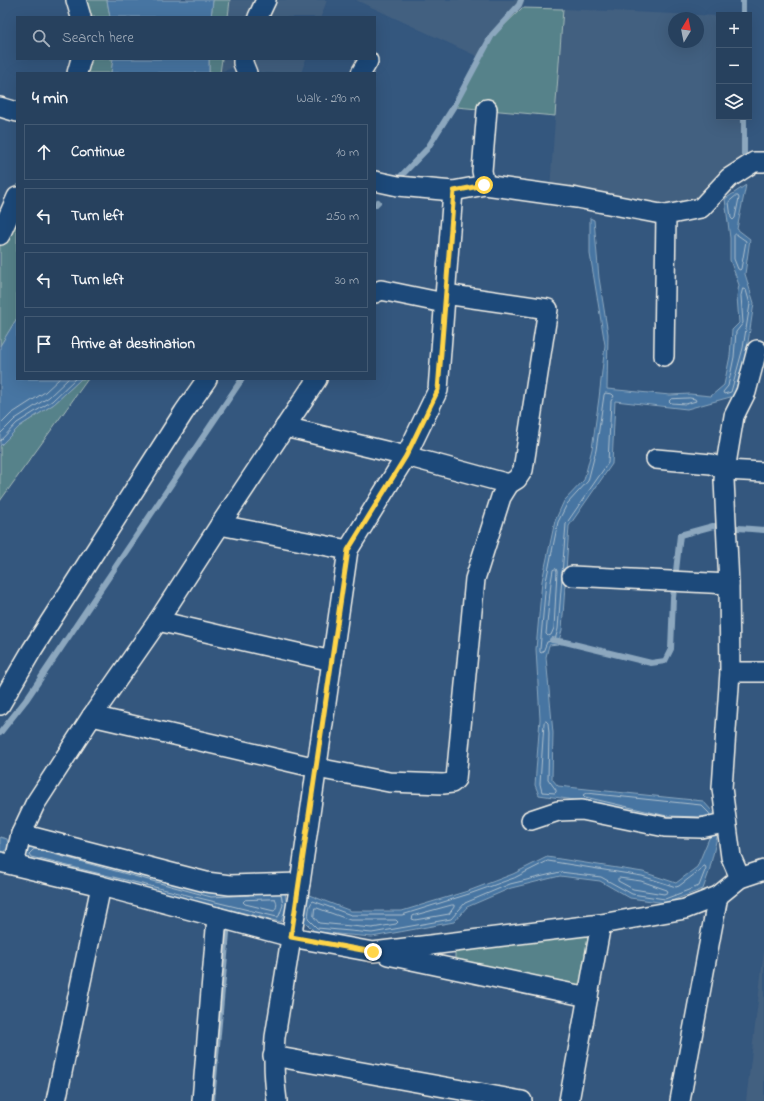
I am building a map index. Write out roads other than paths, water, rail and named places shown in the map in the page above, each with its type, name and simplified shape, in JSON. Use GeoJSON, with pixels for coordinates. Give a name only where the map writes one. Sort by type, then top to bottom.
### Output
{"type":"FeatureCollection","features":[{"type":"Feature","properties":{"kind":"street"},"geometry":{"type":"LineString","coordinates":[[76,0],[81,16]]}},
{"type":"Feature","properties":{"kind":"street"},"geometry":{"type":"LineString","coordinates":[[258,16],[266,0]]}},
{"type":"Feature","properties":{"kind":"street"},"geometry":{"type":"LineString","coordinates":[[77,72],[81,60]]}},
{"type":"Feature","properties":{"kind":"street"},"geometry":{"type":"LineString","coordinates":[[243,60],[247,72]]}},
{"type":"Feature","properties":{"kind":"street"},"geometry":{"type":"LineString","coordinates":[[0,106],[16,112]]}},
{"type":"Feature","properties":{"kind":"street"},"geometry":{"type":"LineString","coordinates":[[484,185],[482,171],[487,109]]}},
{"type":"Feature","properties":{"kind":"street"},"geometry":{"type":"LineString","coordinates":[[376,181],[398,186],[454,191],[484,185],[577,198],[666,215],[701,208],[729,178],[754,162],[764,162]]}},
{"type":"Feature","properties":{"kind":"street"},"geometry":{"type":"LineString","coordinates":[[277,1101],[273,1056],[275,1037],[317,768],[348,550],[406,456],[438,390],[444,298],[454,191]]}},
{"type":"Feature","properties":{"kind":"street"},"geometry":{"type":"LineString","coordinates":[[0,235],[16,199]]}},
{"type":"Feature","properties":{"kind":"street"},"geometry":{"type":"LineString","coordinates":[[664,356],[666,215]]}},
{"type":"Feature","properties":{"kind":"street"},"geometry":{"type":"LineString","coordinates":[[92,716],[317,768],[389,782],[443,784],[452,783],[456,779],[474,580],[501,497],[509,484],[517,479],[523,470],[548,310],[381,290],[376,292]]}},
{"type":"Feature","properties":{"kind":"street"},"geometry":{"type":"LineString","coordinates":[[740,878],[716,824],[722,788],[730,672],[729,584],[724,480],[734,416],[746,392],[756,350]]}},
{"type":"Feature","properties":{"kind":"street"},"geometry":{"type":"LineString","coordinates":[[0,705],[32,650],[184,412],[206,380]]}},
{"type":"Feature","properties":{"kind":"street"},"geometry":{"type":"LineString","coordinates":[[14,852],[35,804],[92,716],[158,621],[316,380]]}},
{"type":"Feature","properties":{"kind":"street"},"geometry":{"type":"LineString","coordinates":[[285,427],[406,456],[509,484]]}},
{"type":"Feature","properties":{"kind":"street"},"geometry":{"type":"LineString","coordinates":[[656,459],[711,464],[725,470],[764,472]]}},
{"type":"Feature","properties":{"kind":"street"},"geometry":{"type":"LineString","coordinates":[[220,525],[348,550]]}},
{"type":"Feature","properties":{"kind":"street"},"geometry":{"type":"LineString","coordinates":[[572,576],[729,584]]}},
{"type":"Feature","properties":{"kind":"street"},"geometry":{"type":"LineString","coordinates":[[158,621],[332,661]]}},
{"type":"Feature","properties":{"kind":"street"},"geometry":{"type":"LineString","coordinates":[[730,672],[764,672]]}},
{"type":"Feature","properties":{"kind":"street"},"geometry":{"type":"LineString","coordinates":[[531,820],[558,811],[582,810],[665,826],[716,824]]}},
{"type":"Feature","properties":{"kind":"street"},"geometry":{"type":"LineString","coordinates":[[14,852],[230,885],[297,899]]}},
{"type":"Feature","properties":{"kind":"street"},"geometry":{"type":"LineString","coordinates":[[14,852],[101,886],[291,937],[373,952],[588,997]]}},
{"type":"Feature","properties":{"kind":"street"},"geometry":{"type":"LineString","coordinates":[[373,952],[601,924],[685,909],[718,896],[740,878],[764,870]]}},
{"type":"Feature","properties":{"kind":"street"},"geometry":{"type":"LineString","coordinates":[[56,1101],[101,886]]}},
{"type":"Feature","properties":{"kind":"street"},"geometry":{"type":"LineString","coordinates":[[680,1101],[718,896]]}},
{"type":"Feature","properties":{"kind":"street"},"geometry":{"type":"LineString","coordinates":[[202,1101],[217,917]]}},
{"type":"Feature","properties":{"kind":"street"},"geometry":{"type":"LineString","coordinates":[[569,1101],[601,924]]}},
{"type":"Feature","properties":{"kind":"street"},"geometry":{"type":"LineString","coordinates":[[273,1056],[522,1101]]}},
{"type":"Feature","properties":{"kind":"water"},"geometry":{"type":"Polygon","coordinates":[[[107,0],[213,0],[211,16],[110,16],[107,0]]]}},
{"type":"Feature","properties":{"kind":"water"},"geometry":{"type":"Polygon","coordinates":[[[113,60],[209,60],[209,72],[111,72],[113,60]]]}},
{"type":"Feature","properties":{"kind":"water"},"geometry":{"type":"Polygon","coordinates":[[[746,185],[737,229],[750,239],[745,274],[754,303],[747,349],[734,396],[687,409],[615,401],[612,464],[569,526],[562,630],[558,644],[549,645],[546,657],[553,733],[552,779],[558,786],[703,801],[713,812],[717,837],[709,872],[703,889],[666,903],[630,898],[600,881],[560,876],[511,888],[467,907],[454,922],[372,937],[315,932],[304,921],[305,911],[286,908],[281,922],[25,860],[25,854],[5,850],[4,853],[0,852],[0,837],[7,839],[8,844],[28,850],[31,844],[211,893],[285,889],[286,901],[306,905],[309,895],[351,911],[402,911],[471,890],[513,874],[547,857],[643,872],[676,883],[697,867],[710,836],[700,820],[667,820],[582,801],[539,795],[535,785],[540,719],[536,649],[542,581],[555,521],[564,501],[584,480],[592,449],[599,398],[605,345],[590,254],[590,218],[594,220],[599,278],[608,334],[607,389],[670,395],[690,394],[711,396],[724,385],[730,356],[732,330],[739,323],[737,296],[739,285],[730,260],[730,238],[725,199],[746,185]]]}},
{"type":"Feature","properties":{"kind":"water"},"geometry":{"type":"Polygon","coordinates":[[[16,320],[16,380],[80,380],[54,404],[20,426],[0,446],[0,346],[16,320]]]}},
{"type":"Feature","properties":{"kind":"waterway"},"geometry":{"type":"LineString","coordinates":[[401,176],[427,149],[454,106],[492,35],[519,5],[521,0]]}},
{"type":"Feature","properties":{"kind":"waterway"},"geometry":{"type":"LineString","coordinates":[[743,0],[743,12]]}},
{"type":"Feature","properties":{"kind":"waterway"},"geometry":{"type":"LineString","coordinates":[[744,120],[744,154]]}},
{"type":"Feature","properties":{"kind":"waterway"},"geometry":{"type":"LineString","coordinates":[[0,733],[26,700],[241,380]]}},
{"type":"Feature","properties":{"kind":"waterway"},"geometry":{"type":"LineString","coordinates":[[552,640],[651,663],[665,661],[671,649],[673,598],[680,535],[713,526],[764,530]]}},
{"type":"Feature","properties":{"kind":"waterway"},"geometry":{"type":"LineString","coordinates":[[212,1101],[227,933]]}}]}
